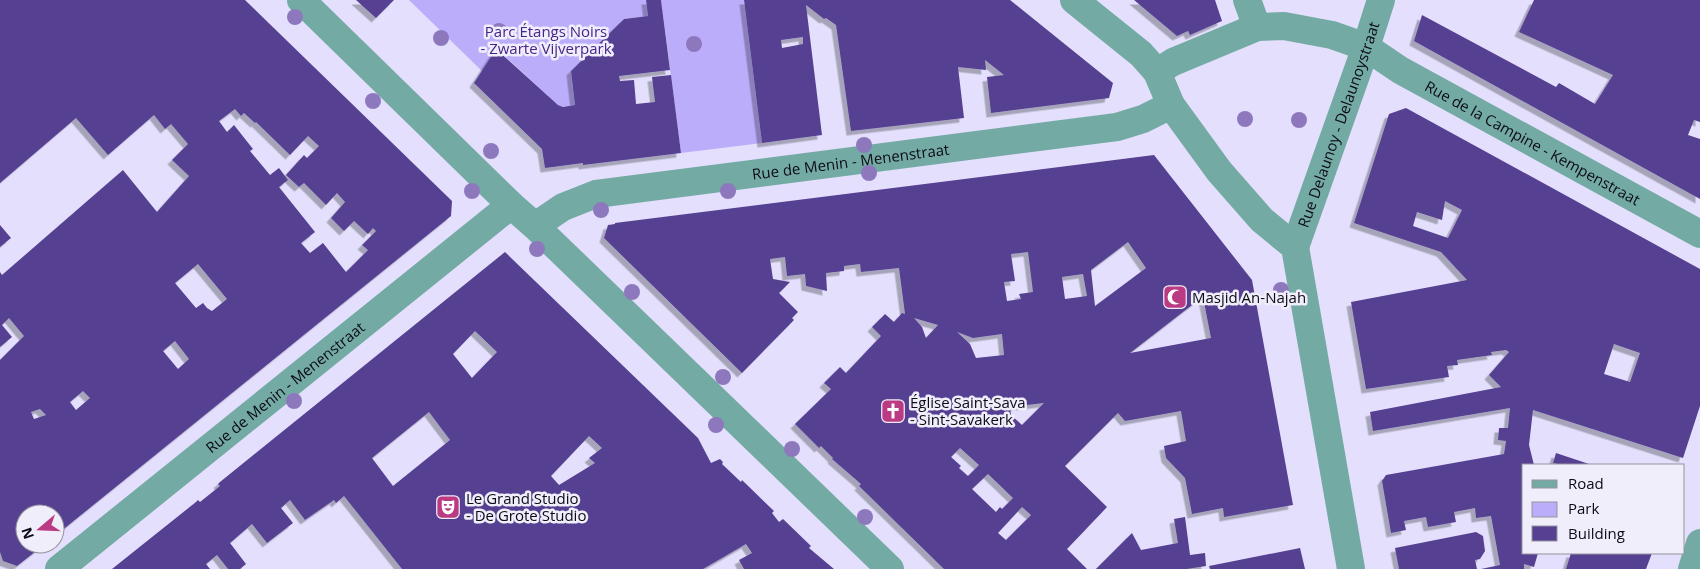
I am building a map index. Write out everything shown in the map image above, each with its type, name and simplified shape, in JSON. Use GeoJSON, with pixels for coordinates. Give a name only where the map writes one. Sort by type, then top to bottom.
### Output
{"type":"FeatureCollection","features":[{"type":"Feature","properties":{"kind":"street"},"geometry":{"type":"LineString","coordinates":[[301,0],[511,205],[890,569]]}},
{"type":"Feature","properties":{"kind":"street"},"geometry":{"type":"LineString","coordinates":[[1074,0],[1141,54],[1157,72],[1171,105],[1219,171],[1262,220],[1295,248],[1351,569]]}},
{"type":"Feature","properties":{"kind":"street"},"geometry":{"type":"LineString","coordinates":[[1157,72],[1173,62],[1257,27],[1247,0]]}},
{"type":"Feature","properties":{"kind":"street","name":"Rue Delaunoy - Delaunoystraat"},"geometry":{"type":"LineString","coordinates":[[1295,248],[1381,0]]}},
{"type":"Feature","properties":{"kind":"street","name":"Rue de la Campine - Kempenstraat"},"geometry":{"type":"LineString","coordinates":[[1257,27],[1284,26],[1332,35],[1366,47],[1400,70],[1700,234]]}},
{"type":"Feature","properties":{"kind":"street","name":"Rue de Menin - Menenstraat"},"geometry":{"type":"LineString","coordinates":[[535,226],[563,207],[596,194],[1117,127],[1143,119],[1171,105]]}},
{"type":"Feature","properties":{"kind":"street","name":"Rue de Menin - Menenstraat"},"geometry":{"type":"LineString","coordinates":[[59,569],[511,205]]}},
{"type":"Feature","properties":{"kind":"street"},"geometry":{"type":"LineString","coordinates":[[1692,569],[1700,543]]}},
{"type":"Feature","properties":{"kind":"green space","name":"Parc Étangs Noirs - Zwarte Vijverpark"},"geometry":{"type":"Polygon","coordinates":[[[409,0],[646,0],[648,16],[624,19],[571,71],[575,105],[563,107],[558,105],[497,49],[482,71],[409,0]]]}},
{"type":"Feature","properties":{"kind":"green space"},"geometry":{"type":"Polygon","coordinates":[[[661,0],[744,0],[762,143],[681,153],[661,0]]]}},
{"type":"Feature","properties":{"kind":"building"},"geometry":{"type":"Polygon","coordinates":[[[0,0],[245,0],[452,201],[451,216],[65,528],[65,504],[15,504],[15,554],[32,554],[17,566],[3,561],[0,552],[0,360],[24,336],[9,318],[2,325],[12,337],[0,347],[0,272],[2,275],[123,170],[157,212],[189,176],[172,160],[188,144],[171,124],[165,129],[154,115],[108,155],[76,118],[0,183],[0,0]],[[235,109],[219,121],[227,132],[234,125],[253,149],[250,151],[270,175],[279,168],[288,180],[279,187],[315,232],[301,243],[310,253],[323,243],[346,272],[368,250],[362,245],[376,231],[373,228],[368,234],[354,221],[344,231],[331,218],[345,202],[337,193],[326,205],[304,183],[299,187],[286,175],[304,155],[307,158],[319,146],[308,136],[290,155],[256,122],[244,113],[241,116],[235,109]],[[198,264],[175,283],[196,308],[203,303],[212,311],[227,299],[198,264]],[[175,341],[163,351],[178,369],[189,359],[175,341]],[[83,391],[70,402],[76,410],[90,398],[83,391]],[[40,409],[31,412],[34,419],[46,415],[40,409]]]}},
{"type":"Feature","properties":{"kind":"building"},"geometry":{"type":"Polygon","coordinates":[[[356,0],[394,0],[376,18],[356,0]]]}},
{"type":"Feature","properties":{"kind":"building"},"geometry":{"type":"Polygon","coordinates":[[[646,0],[661,0],[670,70],[619,76],[620,81],[634,80],[636,104],[655,102],[652,77],[671,75],[681,153],[545,168],[542,149],[474,83],[496,49],[558,105],[563,107],[575,105],[571,71],[624,19],[648,16],[646,0]]]}},
{"type":"Feature","properties":{"kind":"building"},"geometry":{"type":"Polygon","coordinates":[[[744,0],[1010,0],[1113,83],[1109,98],[991,113],[987,77],[1004,75],[985,60],[986,70],[958,67],[964,118],[851,131],[836,25],[826,18],[824,19],[806,5],[822,135],[762,143],[744,0]],[[803,37],[781,40],[782,48],[803,44],[803,37]]]}},
{"type":"Feature","properties":{"kind":"building"},"geometry":{"type":"Polygon","coordinates":[[[1134,0],[1215,0],[1222,21],[1190,35],[1188,31],[1177,36],[1134,0]]]}},
{"type":"Feature","properties":{"kind":"building"},"geometry":{"type":"Polygon","coordinates":[[[1534,0],[1700,0],[1700,122],[1694,120],[1688,135],[1700,139],[1700,199],[1414,41],[1422,15],[1556,87],[1559,83],[1595,104],[1613,75],[1519,32],[1534,0]]]}},
{"type":"Feature","properties":{"kind":"building"},"geometry":{"type":"Polygon","coordinates":[[[1406,108],[1700,269],[1700,406],[1683,458],[1533,410],[1529,445],[1534,464],[1522,464],[1522,554],[1538,554],[1534,567],[1524,564],[1524,569],[1481,569],[1500,565],[1491,516],[1476,518],[1475,508],[1454,512],[1456,522],[1428,527],[1426,517],[1404,521],[1406,530],[1391,533],[1382,481],[1386,475],[1504,454],[1506,441],[1498,440],[1499,428],[1508,428],[1510,408],[1373,431],[1370,412],[1501,387],[1489,375],[1509,352],[1506,350],[1491,352],[1492,355],[1457,360],[1458,365],[1447,366],[1449,377],[1366,389],[1351,302],[1467,280],[1441,252],[1354,223],[1389,114],[1406,108]],[[1445,201],[1442,220],[1417,212],[1413,226],[1448,238],[1462,210],[1445,201]],[[1614,344],[1604,374],[1630,382],[1640,353],[1614,344]]]}},
{"type":"Feature","properties":{"kind":"building"},"geometry":{"type":"Polygon","coordinates":[[[1154,155],[1252,280],[1293,505],[1224,517],[1223,508],[1192,514],[1185,478],[1166,458],[1164,446],[1186,441],[1181,411],[1125,421],[1118,413],[1065,466],[1107,507],[1067,549],[1087,569],[944,569],[859,486],[861,484],[832,459],[821,446],[819,448],[795,424],[831,389],[824,383],[840,367],[846,373],[881,336],[872,327],[885,314],[894,322],[902,313],[905,314],[899,268],[861,272],[860,264],[844,266],[844,271],[826,273],[827,291],[806,286],[805,274],[787,276],[785,257],[770,259],[773,279],[790,282],[779,293],[798,312],[792,318],[794,320],[742,373],[604,238],[608,225],[1154,155]],[[1128,242],[1091,270],[1095,306],[1146,268],[1128,242]],[[1028,252],[1011,254],[1015,281],[1004,282],[1007,301],[1021,299],[1019,294],[1033,292],[1028,252]],[[1083,274],[1062,277],[1065,299],[1087,296],[1083,274]],[[1201,298],[1130,353],[1211,338],[1204,302],[1201,298]],[[914,318],[922,327],[926,338],[938,325],[914,318]],[[957,332],[970,344],[976,358],[1004,355],[1002,334],[973,338],[957,332]],[[1044,403],[1010,407],[1011,415],[1022,425],[1044,403]],[[960,448],[951,457],[961,466],[959,468],[968,476],[979,465],[960,448]],[[988,474],[972,489],[996,512],[1000,507],[1002,509],[1013,498],[988,474]],[[1022,507],[998,533],[1006,540],[1031,515],[1022,507]]]}},
{"type":"Feature","properties":{"kind":"building"},"geometry":{"type":"Polygon","coordinates":[[[0,225],[11,238],[0,247],[0,225]]]}},
{"type":"Feature","properties":{"kind":"building"},"geometry":{"type":"Polygon","coordinates":[[[505,252],[698,438],[711,463],[720,459],[723,462],[722,464],[741,482],[742,480],[774,511],[772,513],[779,522],[783,519],[811,546],[809,548],[834,569],[744,569],[739,560],[752,553],[746,544],[703,569],[402,569],[344,496],[336,503],[334,500],[305,520],[290,500],[281,508],[293,523],[267,543],[252,524],[230,543],[246,564],[240,569],[228,569],[217,555],[206,564],[210,569],[112,569],[198,500],[200,502],[220,486],[218,484],[505,252]],[[475,331],[453,354],[472,378],[497,352],[475,331]],[[429,412],[372,458],[393,486],[450,440],[429,412]],[[589,436],[551,476],[559,485],[595,463],[589,458],[602,448],[589,436]]]}},
{"type":"Feature","properties":{"kind":"building"},"geometry":{"type":"Polygon","coordinates":[[[1556,453],[1589,464],[1558,464],[1553,463],[1556,453]]]}},
{"type":"Feature","properties":{"kind":"building"},"geometry":{"type":"Polygon","coordinates":[[[1185,517],[1190,555],[1205,553],[1206,566],[1187,569],[1096,569],[1132,533],[1141,550],[1178,543],[1174,519],[1185,517]]]}},
{"type":"Feature","properties":{"kind":"building"},"geometry":{"type":"Polygon","coordinates":[[[1476,532],[1483,536],[1485,551],[1480,559],[1475,560],[1477,569],[1399,569],[1395,548],[1476,532]]]}},
{"type":"Feature","properties":{"kind":"building"},"geometry":{"type":"Polygon","coordinates":[[[1300,548],[1305,569],[1210,569],[1209,566],[1300,548]]]}},
{"type":"Feature","properties":{"kind":"building"},"geometry":{"type":"Polygon","coordinates":[[[1571,554],[1652,554],[1646,569],[1566,569],[1571,554]]]}},
{"type":"Feature","properties":{"kind":"place","name":"Masjid An-Najah"},"geometry":{"type":"Point","coordinates":[1175,297]}},
{"type":"Feature","properties":{"kind":"place","name":"Église Saint-Sava - Sint-Savakerk"},"geometry":{"type":"Point","coordinates":[893,411]}},
{"type":"Feature","properties":{"kind":"place","name":"Le Grand Studio - De Grote Studio"},"geometry":{"type":"Point","coordinates":[448,507]}}]}
